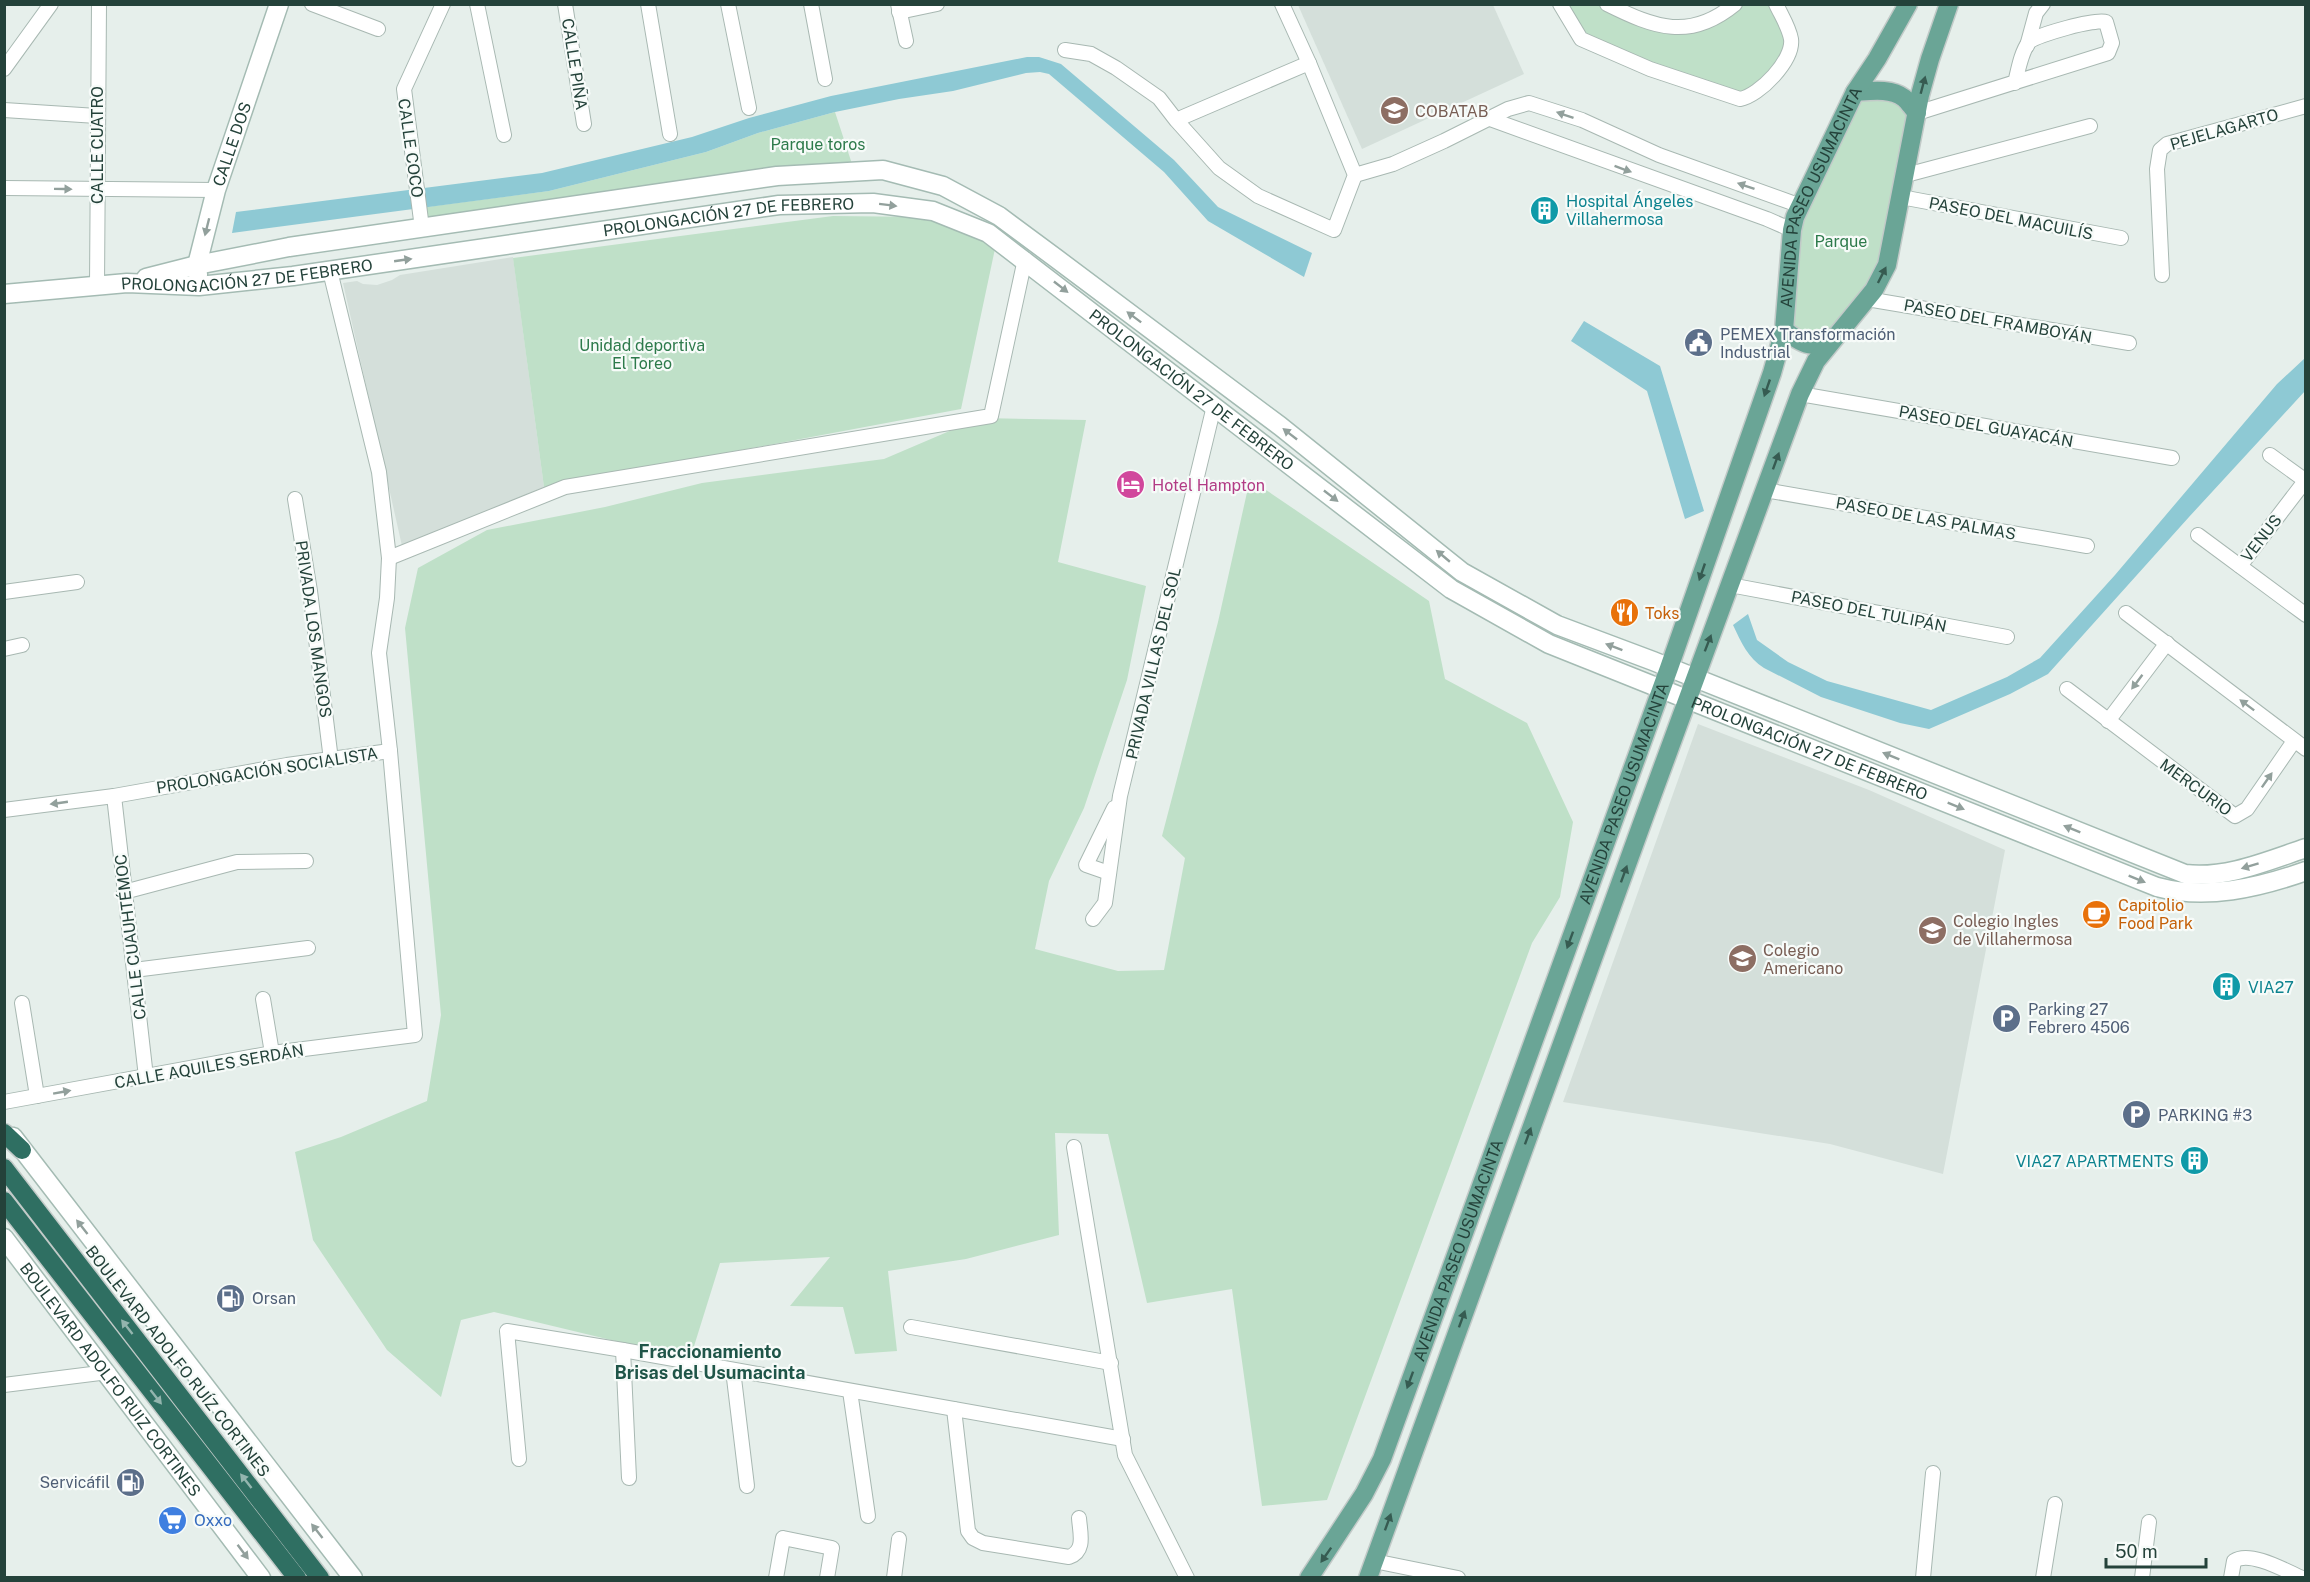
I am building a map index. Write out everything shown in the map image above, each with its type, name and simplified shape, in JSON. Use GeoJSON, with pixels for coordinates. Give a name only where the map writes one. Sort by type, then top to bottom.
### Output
{"type":"FeatureCollection","features":[{"type":"Feature","properties":{"kind":"highway"},"geometry":{"type":"LineString","coordinates":[[4,1133],[22,1150]]}},
{"type":"Feature","properties":{"kind":"highway","name":"BOULEVARD ADOLFO RUÍZ CORTINES"},"geometry":{"type":"LineString","coordinates":[[4,1168],[320,1578]]}},
{"type":"Feature","properties":{"kind":"highway"},"geometry":{"type":"LineString","coordinates":[[4,1202],[297,1578]]}},
{"type":"Feature","properties":{"kind":"main road","name":"CALLE DOS"},"geometry":{"type":"LineString","coordinates":[[199,286],[197,265],[216,190],[279,4]]}},
{"type":"Feature","properties":{"kind":"main road","name":"AVENIDA PASEO USUMACINTA"},"geometry":{"type":"LineString","coordinates":[[1309,1578],[1364,1494],[1382,1459],[1669,668],[1772,373],[1784,330],[1795,217],[1855,92],[1878,59],[1908,4]]}},
{"type":"Feature","properties":{"kind":"main road","name":"AVENIDA PASEO USUMACINTA"},"geometry":{"type":"LineString","coordinates":[[1371,1569],[1687,698],[1800,394],[1811,369],[1867,299],[1880,281],[1887,265],[1917,113],[1930,59],[1949,4]]}},
{"type":"Feature","properties":{"kind":"main road"},"geometry":{"type":"LineString","coordinates":[[1855,92],[1877,90],[1896,93],[1906,99],[1917,113]]}},
{"type":"Feature","properties":{"kind":"main road","name":"PROLONGACIÓN 27 DE FEBRERO"},"geometry":{"type":"LineString","coordinates":[[127,283],[197,265],[289,247],[777,176],[883,170],[943,186],[999,216],[1280,426],[1462,572],[1557,625],[2185,874],[2198,876],[2231,872],[2306,848]]}},
{"type":"Feature","properties":{"kind":"main road","name":"PROLONGACIÓN 27 DE FEBRERO"},"geometry":{"type":"LineString","coordinates":[[127,283],[199,286],[330,271],[779,205],[873,203],[933,211],[988,233],[1451,589],[1549,644],[2177,893],[2207,894],[2266,883],[2306,871]]}},
{"type":"Feature","properties":{"kind":"main road"},"geometry":{"type":"LineString","coordinates":[[4,294],[127,283]]}},
{"type":"Feature","properties":{"kind":"main road"},"geometry":{"type":"LineString","coordinates":[[1784,330],[1804,344],[1811,345],[1824,343],[1837,335]]}},
{"type":"Feature","properties":{"kind":"main road"},"geometry":{"type":"LineString","coordinates":[[4,1126],[353,1578]]}},
{"type":"Feature","properties":{"kind":"main road","name":"BOULEVARD ADOLFO RUIZ CORTINES"},"geometry":{"type":"LineString","coordinates":[[4,1238],[108,1372],[261,1578]]}},
{"type":"Feature","properties":{"kind":"street"},"geometry":{"type":"LineString","coordinates":[[4,69],[51,4]]}},
{"type":"Feature","properties":{"kind":"street","name":"CALLE CUATRO"},"geometry":{"type":"LineString","coordinates":[[97,286],[99,4]]}},
{"type":"Feature","properties":{"kind":"street"},"geometry":{"type":"LineString","coordinates":[[312,4],[378,28]]}},
{"type":"Feature","properties":{"kind":"street","name":"CALLE COCO"},"geometry":{"type":"LineString","coordinates":[[422,228],[404,89],[443,4]]}},
{"type":"Feature","properties":{"kind":"street"},"geometry":{"type":"LineString","coordinates":[[477,4],[504,135]]}},
{"type":"Feature","properties":{"kind":"street","name":"CALLE PIÑA"},"geometry":{"type":"LineString","coordinates":[[565,4],[584,124]]}},
{"type":"Feature","properties":{"kind":"street"},"geometry":{"type":"LineString","coordinates":[[648,4],[670,134]]}},
{"type":"Feature","properties":{"kind":"street"},"geometry":{"type":"LineString","coordinates":[[728,4],[748,108]]}},
{"type":"Feature","properties":{"kind":"street"},"geometry":{"type":"LineString","coordinates":[[811,4],[825,79]]}},
{"type":"Feature","properties":{"kind":"street"},"geometry":{"type":"LineString","coordinates":[[906,41],[898,8],[937,4]]}},
{"type":"Feature","properties":{"kind":"street"},"geometry":{"type":"LineString","coordinates":[[1065,50],[1091,54],[1116,68],[1159,98],[1219,168],[1258,196],[1334,230],[1355,175],[1310,63],[1282,4]]}},
{"type":"Feature","properties":{"kind":"street"},"geometry":{"type":"LineString","coordinates":[[1560,4],[1581,39],[1650,69],[1740,99],[1750,98],[1761,90],[1789,55],[1791,40],[1776,4]]}},
{"type":"Feature","properties":{"kind":"street"},"geometry":{"type":"LineString","coordinates":[[1607,4],[1631,16],[1658,25],[1687,28],[1704,25],[1735,4]]}},
{"type":"Feature","properties":{"kind":"street"},"geometry":{"type":"LineString","coordinates":[[2015,82],[2036,13],[2043,4]]}},
{"type":"Feature","properties":{"kind":"street"},"geometry":{"type":"LineString","coordinates":[[1917,113],[2108,53],[2112,43],[2108,25],[2101,20],[2034,38],[2027,46]]}},
{"type":"Feature","properties":{"kind":"street"},"geometry":{"type":"LineString","coordinates":[[1176,120],[1310,63]]}},
{"type":"Feature","properties":{"kind":"street"},"geometry":{"type":"LineString","coordinates":[[1355,175],[1393,164],[1508,109],[1529,103],[1582,120],[1643,149],[1801,206]]}},
{"type":"Feature","properties":{"kind":"street","name":"PEJELAGARTO"},"geometry":{"type":"LineString","coordinates":[[2162,275],[2157,169],[2160,150],[2177,141],[2306,106]]}},
{"type":"Feature","properties":{"kind":"street"},"geometry":{"type":"LineString","coordinates":[[4,110],[97,116]]}},
{"type":"Feature","properties":{"kind":"street"},"geometry":{"type":"LineString","coordinates":[[1490,119],[1792,230]]}},
{"type":"Feature","properties":{"kind":"street"},"geometry":{"type":"LineString","coordinates":[[1906,176],[2090,126]]}},
{"type":"Feature","properties":{"kind":"street"},"geometry":{"type":"LineString","coordinates":[[4,188],[216,190]]}},
{"type":"Feature","properties":{"kind":"street","name":"PASEO DEL MACUILÍS"},"geometry":{"type":"LineString","coordinates":[[1901,197],[2121,238]]}},
{"type":"Feature","properties":{"kind":"street"},"geometry":{"type":"LineString","coordinates":[[389,558],[566,487],[991,416],[1024,260]]}},
{"type":"Feature","properties":{"kind":"street"},"geometry":{"type":"LineString","coordinates":[[330,271],[379,472],[389,558],[387,598],[379,653],[390,751]]}},
{"type":"Feature","properties":{"kind":"street","name":"PASEO DEL FRAMBOYÁN"},"geometry":{"type":"LineString","coordinates":[[1867,299],[2129,343]]}},
{"type":"Feature","properties":{"kind":"street","name":"PASEO DEL GUAYACÁN"},"geometry":{"type":"LineString","coordinates":[[1800,394],[2172,458]]}},
{"type":"Feature","properties":{"kind":"street","name":"PRIVADA VILLAS DEL SOL"},"geometry":{"type":"LineString","coordinates":[[1093,918],[1105,903],[1120,796],[1214,406]]}},
{"type":"Feature","properties":{"kind":"street"},"geometry":{"type":"LineString","coordinates":[[2270,455],[2305,481]]}},
{"type":"Feature","properties":{"kind":"street","name":"VENUS"},"geometry":{"type":"LineString","coordinates":[[2240,566],[2305,481]]}},
{"type":"Feature","properties":{"kind":"street","name":"PASEO DE LAS PALMAS"},"geometry":{"type":"LineString","coordinates":[[1765,490],[2087,546]]}},
{"type":"Feature","properties":{"kind":"street","name":"PRIVADA LOS MANGOS"},"geometry":{"type":"LineString","coordinates":[[295,499],[310,591],[331,760]]}},
{"type":"Feature","properties":{"kind":"street"},"geometry":{"type":"LineString","coordinates":[[2198,535],[2306,615]]}},
{"type":"Feature","properties":{"kind":"street"},"geometry":{"type":"LineString","coordinates":[[4,592],[77,582]]}},
{"type":"Feature","properties":{"kind":"street","name":"PASEO DEL TULIPÁN"},"geometry":{"type":"LineString","coordinates":[[1730,585],[2007,637]]}},
{"type":"Feature","properties":{"kind":"street","name":"MERCURIO"},"geometry":{"type":"LineString","coordinates":[[2067,689],[2235,816],[2247,809],[2300,745],[2126,613]]}},
{"type":"Feature","properties":{"kind":"street"},"geometry":{"type":"LineString","coordinates":[[2108,721],[2167,643]]}},
{"type":"Feature","properties":{"kind":"street"},"geometry":{"type":"LineString","coordinates":[[4,649],[22,645]]}},
{"type":"Feature","properties":{"kind":"street","name":"PROLONGACIÓN SOCIALISTA"},"geometry":{"type":"LineString","coordinates":[[4,810],[114,796],[287,765],[390,751],[415,1035]]}},
{"type":"Feature","properties":{"kind":"street","name":"CALLE CUAUHTÉMOC"},"geometry":{"type":"LineString","coordinates":[[114,796],[146,1077]]}},
{"type":"Feature","properties":{"kind":"street"},"geometry":{"type":"LineString","coordinates":[[1109,873],[1086,865],[1120,796]]}},
{"type":"Feature","properties":{"kind":"street"},"geometry":{"type":"LineString","coordinates":[[124,892],[237,862],[306,861]]}},
{"type":"Feature","properties":{"kind":"street"},"geometry":{"type":"LineString","coordinates":[[134,970],[308,948]]}},
{"type":"Feature","properties":{"kind":"street"},"geometry":{"type":"LineString","coordinates":[[263,999],[273,1053]]}},
{"type":"Feature","properties":{"kind":"street"},"geometry":{"type":"LineString","coordinates":[[22,1003],[37,1096]]}},
{"type":"Feature","properties":{"kind":"street","name":"CALLE AQUILES SERDÁN"},"geometry":{"type":"LineString","coordinates":[[4,1102],[273,1053],[415,1035]]}},
{"type":"Feature","properties":{"kind":"street"},"geometry":{"type":"LineString","coordinates":[[1074,1147],[1125,1455],[1187,1578]]}},
{"type":"Feature","properties":{"kind":"street"},"geometry":{"type":"LineString","coordinates":[[911,1327],[1111,1363]]}},
{"type":"Feature","properties":{"kind":"street"},"geometry":{"type":"LineString","coordinates":[[519,1460],[507,1331],[1123,1439]]}},
{"type":"Feature","properties":{"kind":"street"},"geometry":{"type":"LineString","coordinates":[[623,1350],[629,1478]]}},
{"type":"Feature","properties":{"kind":"street"},"geometry":{"type":"LineString","coordinates":[[733,1370],[747,1486]]}},
{"type":"Feature","properties":{"kind":"street"},"geometry":{"type":"LineString","coordinates":[[4,1385],[108,1372]]}},
{"type":"Feature","properties":{"kind":"street"},"geometry":{"type":"LineString","coordinates":[[850,1391],[868,1516]]}},
{"type":"Feature","properties":{"kind":"street"},"geometry":{"type":"LineString","coordinates":[[954,1409],[968,1531],[973,1538],[983,1543],[1069,1557],[1077,1554],[1081,1549],[1079,1518]]}},
{"type":"Feature","properties":{"kind":"street"},"geometry":{"type":"LineString","coordinates":[[1923,1578],[1933,1473]]}},
{"type":"Feature","properties":{"kind":"street"},"geometry":{"type":"LineString","coordinates":[[2043,1578],[2055,1504]]}},
{"type":"Feature","properties":{"kind":"street"},"geometry":{"type":"LineString","coordinates":[[2142,1578],[2149,1522]]}},
{"type":"Feature","properties":{"kind":"street"},"geometry":{"type":"LineString","coordinates":[[776,1578],[783,1538],[832,1548],[827,1578]]}},
{"type":"Feature","properties":{"kind":"street"},"geometry":{"type":"LineString","coordinates":[[894,1578],[899,1539]]}},
{"type":"Feature","properties":{"kind":"street"},"geometry":{"type":"LineString","coordinates":[[2231,1578],[2233,1563],[2244,1557],[2256,1559],[2302,1578]]}},
{"type":"Feature","properties":{"kind":"street"},"geometry":{"type":"LineString","coordinates":[[1371,1569],[1458,1578]]}},
{"type":"Feature","properties":{"kind":"shaded area","name":"COBATAB"},"geometry":{"type":"Polygon","coordinates":[[[1298,5],[1493,5],[1524,74],[1362,149],[1298,5]]]}},
{"type":"Feature","properties":{"kind":"shaded area"},"geometry":{"type":"Polygon","coordinates":[[[513,257],[544,487],[402,546],[343,283],[357,281],[377,285],[400,275],[513,257]]]}},
{"type":"Feature","properties":{"kind":"shaded area","name":"Colegio Americano"},"geometry":{"type":"Polygon","coordinates":[[[1698,724],[1869,790],[2005,850],[1943,1174],[1830,1144],[1563,1102],[1698,724]]]}},
{"type":"Feature","properties":{"kind":"green space"},"geometry":{"type":"Polygon","coordinates":[[[1560,5],[1607,5],[1687,29],[1735,5],[1776,5],[1789,55],[1750,98],[1581,39],[1560,5]]]}},
{"type":"Feature","properties":{"kind":"green space","name":"Parque"},"geometry":{"type":"Polygon","coordinates":[[[1855,92],[1909,104],[1889,259],[1829,339],[1784,330],[1792,230],[1855,92]]]}},
{"type":"Feature","properties":{"kind":"green space","name":"Parque toros"},"geometry":{"type":"Polygon","coordinates":[[[835,112],[853,167],[422,228],[419,208],[549,191],[706,152],[758,133],[835,112]]]}},
{"type":"Feature","properties":{"kind":"green space","name":"Unidad deportiva El Toreo"},"geometry":{"type":"Polygon","coordinates":[[[833,216],[928,217],[996,244],[961,409],[544,487],[513,258],[833,216]]]}},
{"type":"Feature","properties":{"kind":"green space"},"geometry":{"type":"Polygon","coordinates":[[[980,418],[1086,420],[1058,562],[1146,586],[1127,680],[1084,808],[1049,881],[1035,949],[1118,971],[1164,970],[1185,858],[1162,836],[1218,622],[1250,479],[1429,601],[1445,679],[1527,723],[1573,822],[1560,897],[1532,943],[1327,1500],[1262,1506],[1232,1289],[1147,1303],[1108,1134],[1055,1133],[1059,1235],[966,1259],[888,1271],[897,1351],[855,1354],[843,1307],[790,1306],[830,1257],[720,1263],[690,1359],[494,1312],[461,1320],[441,1397],[387,1350],[313,1240],[295,1152],[341,1137],[427,1101],[441,1015],[405,628],[418,568],[487,530],[605,507],[702,483],[884,459],[980,418]]]}},
{"type":"Feature","properties":{"kind":"water"},"geometry":{"type":"Polygon","coordinates":[[[1027,57],[1039,57],[1061,64],[1174,160],[1218,207],[1312,253],[1304,277],[1208,221],[1164,172],[1049,74],[1040,72],[1026,73],[953,91],[835,112],[758,133],[706,152],[549,191],[232,233],[236,212],[542,173],[692,137],[749,118],[831,96],[1027,57]]]}},
{"type":"Feature","properties":{"kind":"water"},"geometry":{"type":"Polygon","coordinates":[[[1584,321],[1660,366],[1704,511],[1685,519],[1647,391],[1571,341],[1584,321]]]}},
{"type":"Feature","properties":{"kind":"water"},"geometry":{"type":"Polygon","coordinates":[[[2305,358],[2305,391],[2048,674],[2010,694],[1929,729],[1900,723],[1821,697],[1764,668],[1749,654],[1733,625],[1748,614],[1757,640],[1788,662],[1827,681],[1931,710],[2007,677],[2040,658],[2115,575],[2277,384],[2305,358]]]}},
{"type":"Feature","properties":{"kind":"place","name":"COBATAB"},"geometry":{"type":"Point","coordinates":[1394,111]}},
{"type":"Feature","properties":{"kind":"place","name":"Hospital Ángeles Villahermosa"},"geometry":{"type":"Point","coordinates":[1545,210]}},
{"type":"Feature","properties":{"kind":"place","name":"PEMEX Transformación Industrial"},"geometry":{"type":"Point","coordinates":[1699,343]}},
{"type":"Feature","properties":{"kind":"place","name":"Hotel Hampton"},"geometry":{"type":"Point","coordinates":[1131,485]}},
{"type":"Feature","properties":{"kind":"place","name":"Toks"},"geometry":{"type":"Point","coordinates":[1624,613]}},
{"type":"Feature","properties":{"kind":"place","name":"Capitolio Food Park"},"geometry":{"type":"Point","coordinates":[2097,914]}},
{"type":"Feature","properties":{"kind":"place","name":"Colegio Ingles de Villahermosa"},"geometry":{"type":"Point","coordinates":[1932,930]}},
{"type":"Feature","properties":{"kind":"place","name":"Colegio Americano"},"geometry":{"type":"Point","coordinates":[1742,959]}},
{"type":"Feature","properties":{"kind":"place","name":"VIA27"},"geometry":{"type":"Point","coordinates":[2227,987]}},
{"type":"Feature","properties":{"kind":"place","name":"Parking 27 Febrero 4506"},"geometry":{"type":"Point","coordinates":[2007,1018]}},
{"type":"Feature","properties":{"kind":"place","name":"PARKING #3"},"geometry":{"type":"Point","coordinates":[2137,1115]}},
{"type":"Feature","properties":{"kind":"place","name":"VIA27 APARTMENTS"},"geometry":{"type":"Point","coordinates":[2195,1161]}},
{"type":"Feature","properties":{"kind":"place","name":"Orsan"},"geometry":{"type":"Point","coordinates":[231,1298]}},
{"type":"Feature","properties":{"kind":"place","name":"Servicáfil"},"geometry":{"type":"Point","coordinates":[131,1482]}},
{"type":"Feature","properties":{"kind":"place","name":"Oxxo"},"geometry":{"type":"Point","coordinates":[173,1520]}},
{"type":"Feature","properties":{"kind":"district","name":"Fraccionamiento Brisas del Usumacinta"},"geometry":{"type":"Point","coordinates":[710,1362]}}]}
